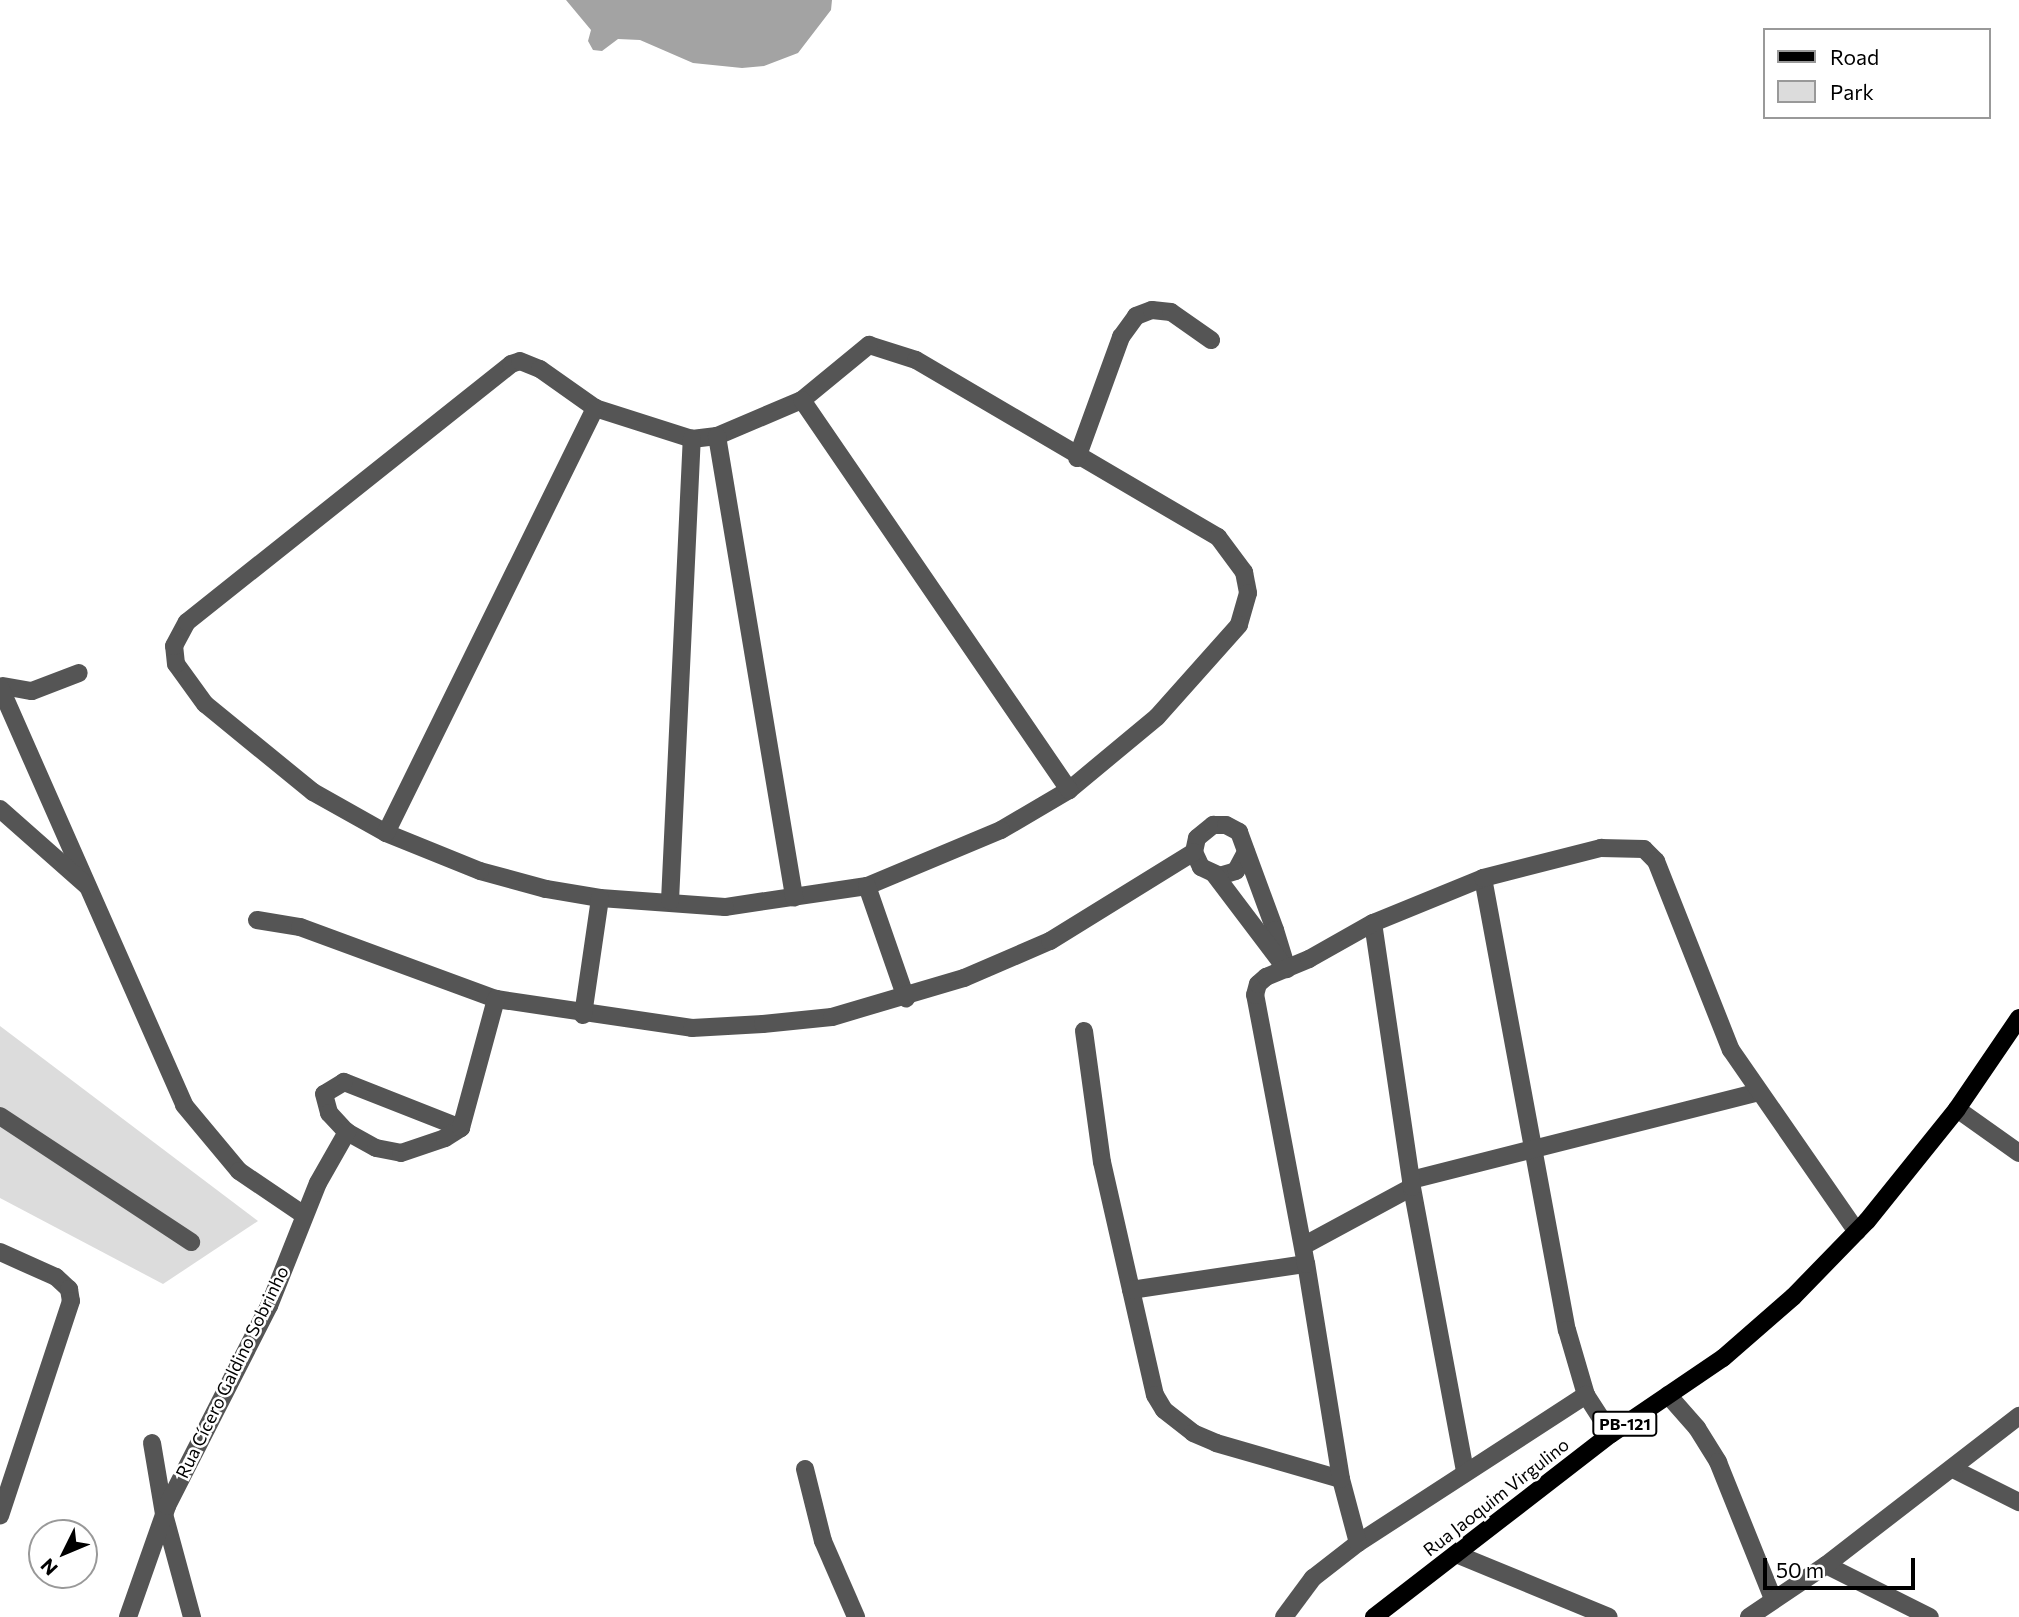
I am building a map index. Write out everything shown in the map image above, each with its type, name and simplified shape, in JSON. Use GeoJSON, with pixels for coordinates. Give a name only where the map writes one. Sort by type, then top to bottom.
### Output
{"type":"FeatureCollection","features":[{"type":"Feature","properties":{"kind":"main road","name":"PB-121"},"geometry":{"type":"LineString","coordinates":[[1862,1226],[1957,1109],[2019,1018]]}},
{"type":"Feature","properties":{"kind":"main road","name":"Rua Jaoquim Virgulino"},"geometry":{"type":"LineString","coordinates":[[1374,1617],[1611,1434],[1733,1350],[1862,1226]]}},
{"type":"Feature","properties":{"kind":"street"},"geometry":{"type":"LineString","coordinates":[[1077,458],[1121,337],[1136,316],[1152,310],[1171,312],[1211,340]]}},
{"type":"Feature","properties":{"kind":"street"},"geometry":{"type":"LineString","coordinates":[[881,345],[916,360],[1077,458],[1218,537],[1244,572],[1248,593],[1239,625],[1224,645],[1157,717],[1069,790],[1001,830],[867,886],[725,907],[600,898],[480,870],[386,833],[313,792],[205,704],[176,664],[179,634],[187,622],[498,370],[528,363],[595,408],[692,439],[717,436],[802,400],[857,351],[881,345]]}},
{"type":"Feature","properties":{"kind":"street"},"geometry":{"type":"LineString","coordinates":[[802,400],[1069,790]]}},
{"type":"Feature","properties":{"kind":"street"},"geometry":{"type":"LineString","coordinates":[[386,833],[595,408]]}},
{"type":"Feature","properties":{"kind":"street"},"geometry":{"type":"LineString","coordinates":[[717,436],[794,898]]}},
{"type":"Feature","properties":{"kind":"street"},"geometry":{"type":"LineString","coordinates":[[670,901],[692,439]]}},
{"type":"Feature","properties":{"kind":"street"},"geometry":{"type":"LineString","coordinates":[[1,686],[32,691],[79,673]]}},
{"type":"Feature","properties":{"kind":"street"},"geometry":{"type":"LineString","coordinates":[[1,686],[184,1105],[240,1171],[304,1215]]}},
{"type":"Feature","properties":{"kind":"street"},"geometry":{"type":"LineString","coordinates":[[0,809],[90,889]]}},
{"type":"Feature","properties":{"kind":"street"},"geometry":{"type":"LineString","coordinates":[[257,920],[300,927],[496,999],[583,1014],[692,1028],[832,1017],[906,998],[1050,941],[1194,852],[1201,832],[1220,824],[1239,832],[1287,969]]}},
{"type":"Feature","properties":{"kind":"street"},"geometry":{"type":"LineString","coordinates":[[1358,1542],[1341,1479],[1304,1255],[1255,995],[1258,984],[1373,923],[1483,878],[1601,848],[1630,846],[1652,854],[1713,1015],[1756,1093],[1862,1226]]}},
{"type":"Feature","properties":{"kind":"street"},"geometry":{"type":"LineString","coordinates":[[1194,852],[1201,867],[1215,875],[1287,969]]}},
{"type":"Feature","properties":{"kind":"street"},"geometry":{"type":"LineString","coordinates":[[1215,875],[1236,871],[1246,852]]}},
{"type":"Feature","properties":{"kind":"street"},"geometry":{"type":"LineString","coordinates":[[1483,878],[1567,1330],[1586,1395],[1611,1434]]}},
{"type":"Feature","properties":{"kind":"street"},"geometry":{"type":"LineString","coordinates":[[867,886],[906,998]]}},
{"type":"Feature","properties":{"kind":"street"},"geometry":{"type":"LineString","coordinates":[[583,1014],[600,898]]}},
{"type":"Feature","properties":{"kind":"street"},"geometry":{"type":"LineString","coordinates":[[1373,923],[1412,1184],[1465,1471]]}},
{"type":"Feature","properties":{"kind":"street"},"geometry":{"type":"LineString","coordinates":[[461,1128],[344,1082],[335,1084],[323,1098],[329,1113],[347,1132],[376,1148],[401,1153],[425,1147],[461,1128],[496,999]]}},
{"type":"Feature","properties":{"kind":"street"},"geometry":{"type":"LineString","coordinates":[[1084,1031],[1102,1162],[1155,1395],[1176,1422],[1216,1443],[1341,1479]]}},
{"type":"Feature","properties":{"kind":"street"},"geometry":{"type":"LineString","coordinates":[[1131,1290],[1304,1255],[1412,1184],[1535,1147],[1756,1093]]}},
{"type":"Feature","properties":{"kind":"street"},"geometry":{"type":"LineString","coordinates":[[1957,1109],[2019,1153]]}},
{"type":"Feature","properties":{"kind":"street"},"geometry":{"type":"LineString","coordinates":[[0,1116],[191,1242]]}},
{"type":"Feature","properties":{"kind":"street","name":"Rua Cícero Galdino Sobrinho"},"geometry":{"type":"LineString","coordinates":[[128,1617],[164,1514],[269,1306],[304,1215],[347,1132]]}},
{"type":"Feature","properties":{"kind":"street"},"geometry":{"type":"LineString","coordinates":[[0,1252],[56,1278],[69,1289],[71,1300],[0,1516]]}},
{"type":"Feature","properties":{"kind":"street"},"geometry":{"type":"LineString","coordinates":[[1284,1617],[1313,1578],[1358,1542],[1586,1395]]}},
{"type":"Feature","properties":{"kind":"street"},"geometry":{"type":"LineString","coordinates":[[1668,1395],[1697,1428],[1718,1462],[1773,1599]]}},
{"type":"Feature","properties":{"kind":"street"},"geometry":{"type":"LineString","coordinates":[[1749,1617],[1826,1565],[2019,1416]]}},
{"type":"Feature","properties":{"kind":"street"},"geometry":{"type":"LineString","coordinates":[[152,1443],[164,1514],[191,1617]]}},
{"type":"Feature","properties":{"kind":"street"},"geometry":{"type":"LineString","coordinates":[[805,1469],[823,1541],[856,1617]]}},
{"type":"Feature","properties":{"kind":"street"},"geometry":{"type":"LineString","coordinates":[[1953,1469],[2019,1502]]}},
{"type":"Feature","properties":{"kind":"street"},"geometry":{"type":"LineString","coordinates":[[1456,1554],[1609,1617]]}},
{"type":"Feature","properties":{"kind":"street"},"geometry":{"type":"LineString","coordinates":[[1826,1565],[1930,1617]]}},
{"type":"Feature","properties":{"kind":"green space"},"geometry":{"type":"Polygon","coordinates":[[[0,1026],[258,1221],[163,1284],[0,1198],[0,1026]]]}},
{"type":"Feature","properties":{"kind":"shaded area"},"geometry":{"type":"Polygon","coordinates":[[[566,0],[832,0],[831,10],[798,53],[764,66],[742,68],[693,63],[640,40],[618,39],[602,51],[593,50],[588,41],[591,30],[566,0]]]}}]}
